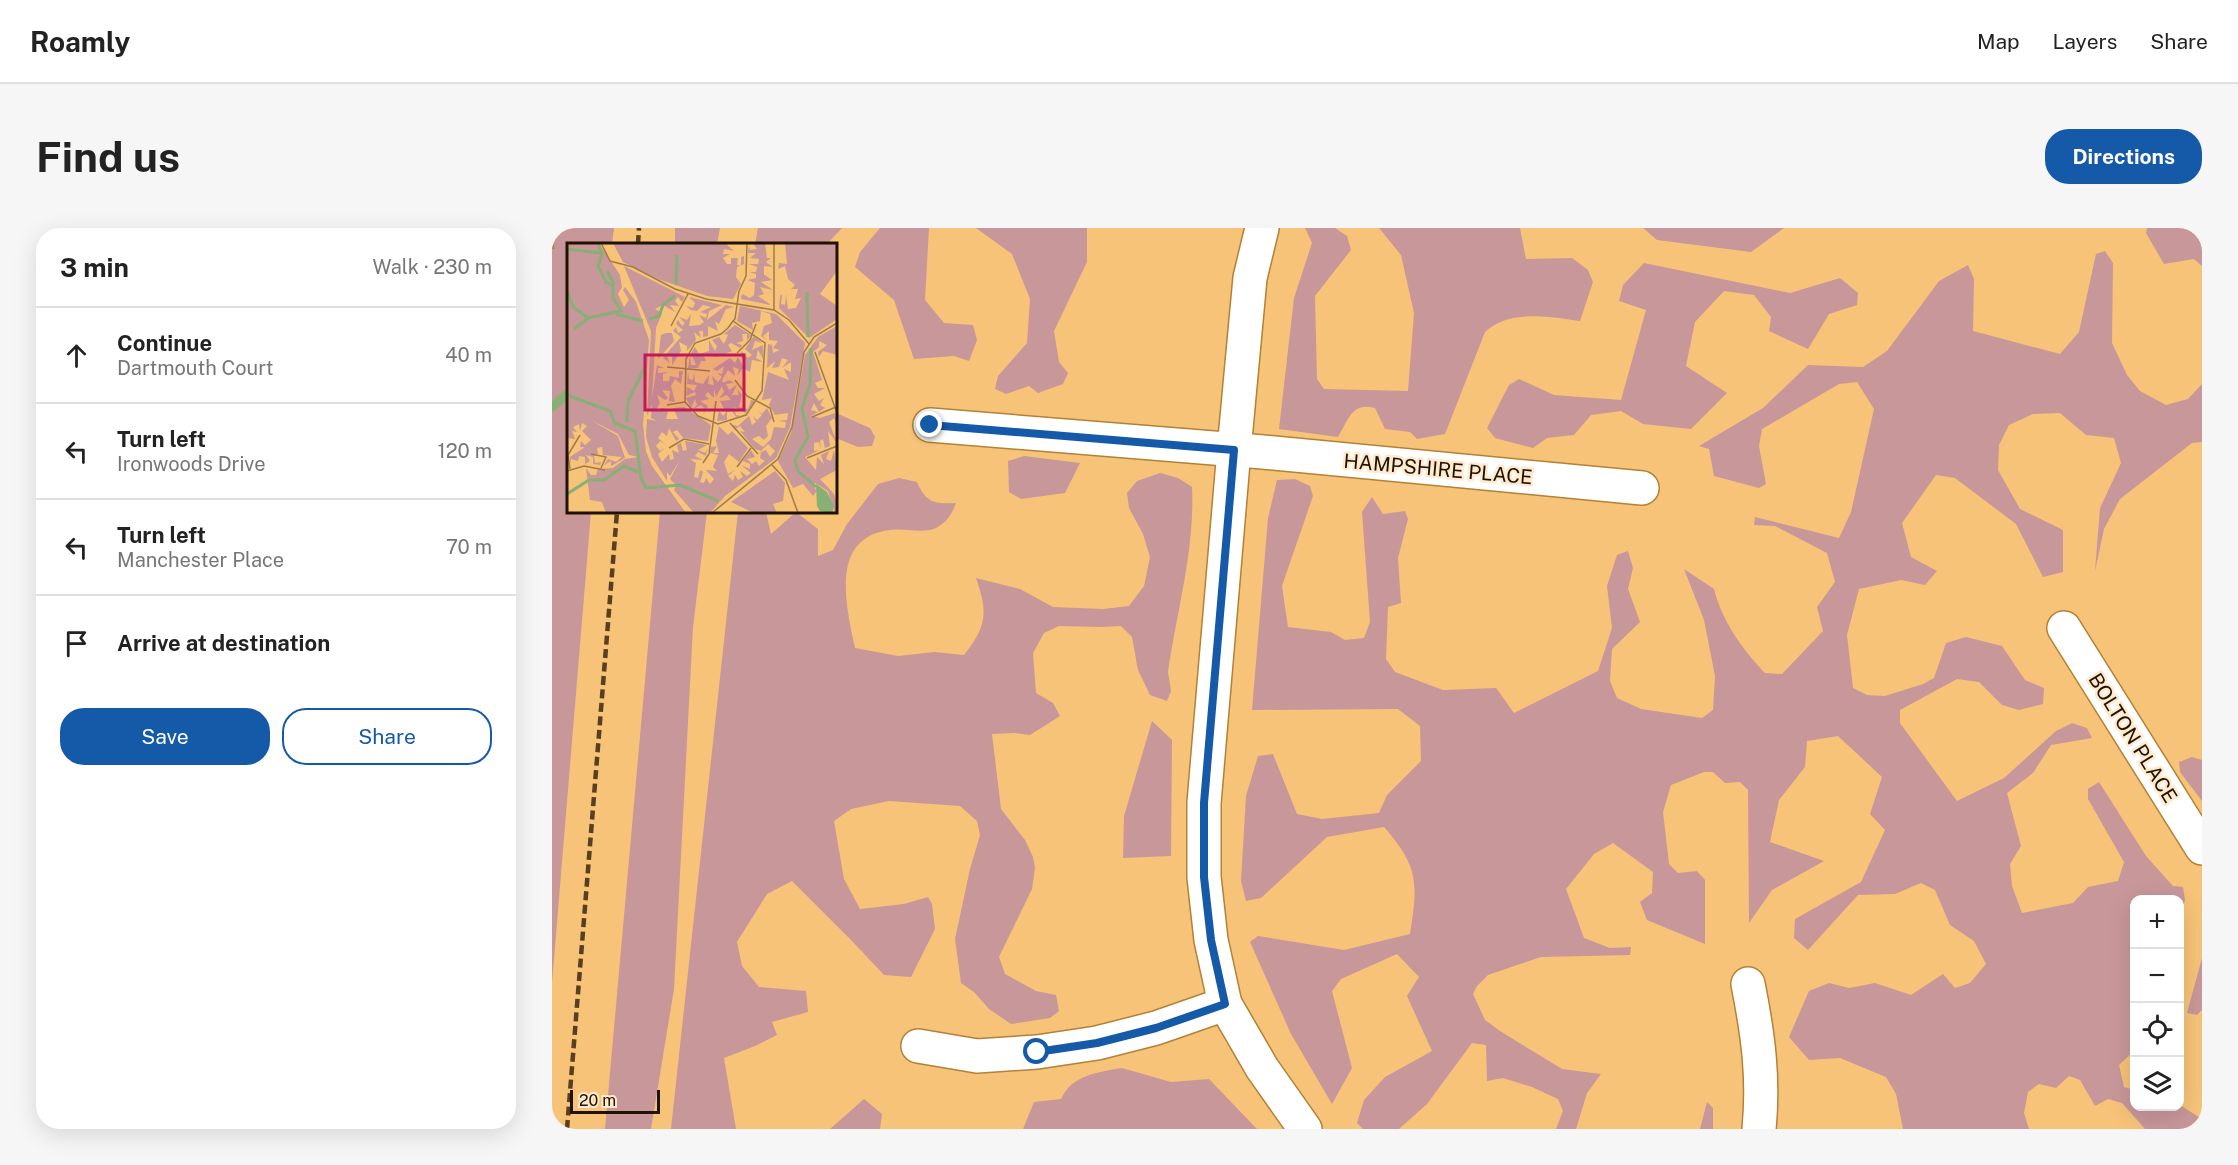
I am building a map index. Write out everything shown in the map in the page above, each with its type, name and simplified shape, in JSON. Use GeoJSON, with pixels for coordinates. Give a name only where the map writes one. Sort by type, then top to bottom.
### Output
{"type":"FeatureCollection","features":[{"type":"Feature","properties":{"kind":"street"},"geometry":{"type":"LineString","coordinates":[[1262,228],[1250,278],[1234,450],[1204,803],[1204,877],[1211,940],[1225,1004],[1262,1068],[1305,1129]]}},
{"type":"Feature","properties":{"kind":"street","name":"HAMPSHIRE PLACE"},"geometry":{"type":"LineString","coordinates":[[930,425],[1234,450],[1642,488]]}},
{"type":"Feature","properties":{"kind":"street","name":"BOLTON PLACE"},"geometry":{"type":"LineString","coordinates":[[2064,628],[2202,848]]}},
{"type":"Feature","properties":{"kind":"street"},"geometry":{"type":"LineString","coordinates":[[1748,984],[1758,1034],[1762,1098],[1758,1129]]}},
{"type":"Feature","properties":{"kind":"street"},"geometry":{"type":"LineString","coordinates":[[918,1046],[976,1056],[1037,1052],[1097,1043],[1156,1028],[1225,1004]]}},
{"type":"Feature","properties":{"kind":"path"},"geometry":{"type":"LineString","coordinates":[[552,249],[554,228]]}},
{"type":"Feature","properties":{"kind":"shaded area"},"geometry":{"type":"Polygon","coordinates":[[[552,228],[614,228],[612,243],[567,243],[567,513],[591,513],[552,983],[552,228]]]}},
{"type":"Feature","properties":{"kind":"shaded area"},"geometry":{"type":"Polygon","coordinates":[[[675,228],[720,228],[717,243],[675,243],[675,228]]]}},
{"type":"Feature","properties":{"kind":"shaded area"},"geometry":{"type":"Polygon","coordinates":[[[758,228],[842,228],[828,243],[755,243],[758,228]]]}},
{"type":"Feature","properties":{"kind":"shaded area"},"geometry":{"type":"Polygon","coordinates":[[[880,228],[929,228],[925,300],[944,323],[973,325],[977,340],[969,361],[954,356],[914,359],[894,300],[855,267],[860,252],[880,228]]]}},
{"type":"Feature","properties":{"kind":"shaded area"},"geometry":{"type":"Polygon","coordinates":[[[976,228],[1087,228],[1087,262],[1054,331],[1059,362],[1068,373],[1063,384],[1038,393],[1029,386],[1006,394],[995,389],[998,376],[1027,343],[1030,299],[1012,254],[976,228]]]}},
{"type":"Feature","properties":{"kind":"shaded area"},"geometry":{"type":"Polygon","coordinates":[[[1305,228],[1335,228],[1347,236],[1351,250],[1315,296],[1317,379],[1324,389],[1408,391],[1414,313],[1401,255],[1379,228],[1520,228],[1526,259],[1572,258],[1588,270],[1593,282],[1580,321],[1518,317],[1495,325],[1485,332],[1445,434],[1417,439],[1410,432],[1385,429],[1375,408],[1367,407],[1361,407],[1348,418],[1338,437],[1279,429],[1294,298],[1312,243],[1305,228]]]}},
{"type":"Feature","properties":{"kind":"shaded area"},"geometry":{"type":"Polygon","coordinates":[[[1643,228],[1784,228],[1751,252],[1657,240],[1643,228]]]}},
{"type":"Feature","properties":{"kind":"shaded area"},"geometry":{"type":"Polygon","coordinates":[[[2147,228],[2202,228],[2202,266],[2194,259],[2164,264],[2146,233],[2147,228]]]}},
{"type":"Feature","properties":{"kind":"shaded area"},"geometry":{"type":"Polygon","coordinates":[[[2105,251],[2113,263],[2112,343],[2127,375],[2140,391],[2166,405],[2188,399],[2202,384],[2202,442],[2192,443],[2120,499],[2104,529],[2095,571],[2100,508],[2121,463],[2114,438],[2086,435],[2060,413],[2033,414],[2009,425],[1999,445],[1998,470],[2020,509],[2063,530],[2063,572],[2043,577],[2016,524],[1955,478],[1936,475],[1902,523],[1911,557],[1937,571],[1925,585],[1901,580],[1859,589],[1847,635],[1853,688],[1867,695],[1885,696],[1923,684],[1934,678],[1946,643],[1966,637],[2002,646],[2025,680],[2044,688],[2043,704],[2019,710],[2002,705],[1979,682],[1957,679],[1900,710],[1900,723],[1957,801],[2004,778],[2056,731],[2072,723],[2087,728],[2092,738],[2051,745],[2033,773],[2007,793],[2021,846],[2010,864],[2012,886],[2022,913],[2073,903],[2088,887],[2118,881],[2124,862],[2088,799],[2088,789],[2099,782],[2146,856],[2173,886],[2183,887],[2185,900],[2184,904],[2184,895],[2130,895],[2130,1055],[2119,1065],[2124,1087],[2130,1089],[2130,1111],[2184,1111],[2184,1108],[2202,1119],[2202,1129],[2145,1129],[2122,1103],[2108,1099],[2095,1106],[2080,1080],[2069,1076],[2056,1088],[2039,1084],[2028,1092],[2024,1113],[2029,1129],[1903,1129],[1896,1094],[1886,1077],[1840,1058],[1809,1060],[1789,1037],[1809,991],[1829,983],[1849,988],[1875,983],[1911,995],[1943,974],[1955,988],[1970,983],[1986,964],[1974,941],[1950,925],[1935,890],[1921,883],[1895,894],[1858,895],[1808,950],[1794,938],[1795,919],[1861,882],[1885,830],[1870,814],[1882,777],[1838,736],[1807,741],[1805,767],[1779,800],[1770,842],[1824,861],[1772,890],[1749,923],[1748,790],[1740,782],[1725,783],[1713,772],[1704,772],[1671,785],[1663,812],[1669,864],[1678,873],[1697,871],[1705,880],[1705,944],[1647,920],[1640,902],[1652,893],[1653,872],[1613,843],[1594,854],[1566,889],[1584,938],[1610,948],[1631,947],[1630,955],[1541,957],[1488,975],[1477,986],[1473,994],[1485,1020],[1500,1031],[1562,1069],[1601,1074],[1587,1093],[1576,1129],[1556,1129],[1563,1111],[1558,1099],[1532,1087],[1503,1078],[1487,1081],[1486,1045],[1472,1043],[1427,1104],[1399,1129],[1363,1129],[1357,1123],[1364,1100],[1385,1077],[1432,1051],[1407,996],[1419,977],[1397,954],[1341,979],[1332,991],[1352,1068],[1332,1104],[1291,1034],[1250,942],[1258,936],[1344,950],[1410,934],[1415,888],[1410,865],[1404,853],[1384,827],[1327,837],[1261,898],[1246,901],[1241,881],[1246,796],[1258,756],[1273,754],[1297,814],[1322,819],[1379,813],[1387,795],[1421,761],[1420,726],[1398,709],[1252,710],[1268,518],[1277,480],[1295,479],[1310,486],[1313,496],[1282,586],[1288,627],[1331,632],[1345,640],[1364,638],[1370,622],[1362,512],[1372,497],[1383,514],[1405,511],[1408,519],[1398,558],[1401,603],[1388,607],[1386,659],[1395,672],[1443,690],[1496,688],[1514,713],[1598,671],[1612,628],[1607,586],[1617,555],[1628,551],[1633,568],[1628,589],[1640,622],[1612,649],[1610,681],[1617,698],[1641,709],[1702,718],[1713,710],[1715,676],[1704,620],[1684,569],[1714,589],[1722,612],[1734,634],[1765,673],[1782,674],[1823,631],[1817,607],[1835,582],[1827,553],[1775,526],[1754,525],[1755,517],[1839,538],[1851,512],[1874,409],[1857,382],[1839,384],[1762,429],[1759,446],[1766,484],[1759,488],[1714,476],[1709,449],[1699,446],[1763,408],[1808,365],[1863,367],[1887,351],[1939,281],[1968,265],[1974,279],[1973,331],[2060,354],[2079,332],[2096,254],[2105,251]]]}},
{"type":"Feature","properties":{"kind":"shaded area"},"geometry":{"type":"Polygon","coordinates":[[[1644,263],[1790,293],[1840,278],[1858,293],[1857,305],[1829,314],[1808,349],[1769,331],[1771,317],[1754,295],[1724,291],[1695,322],[1686,366],[1727,393],[1691,429],[1643,424],[1621,411],[1591,415],[1574,435],[1547,438],[1533,448],[1495,438],[1487,428],[1509,385],[1519,379],[1554,395],[1621,400],[1646,310],[1619,301],[1623,285],[1644,263]]]}},
{"type":"Feature","properties":{"kind":"shaded area"},"geometry":{"type":"Polygon","coordinates":[[[837,413],[870,428],[875,437],[872,446],[858,447],[837,438],[837,413]]]}},
{"type":"Feature","properties":{"kind":"shaded area"},"geometry":{"type":"Polygon","coordinates":[[[1024,456],[1080,463],[1065,493],[1021,499],[1009,492],[1008,461],[1024,456]]]}},
{"type":"Feature","properties":{"kind":"shaded area"},"geometry":{"type":"Polygon","coordinates":[[[1160,473],[1178,478],[1192,487],[1191,533],[1168,672],[1171,691],[1167,701],[1150,695],[1138,670],[1132,637],[1121,626],[1059,626],[1044,633],[1033,653],[1036,693],[1053,703],[1060,716],[1030,735],[992,734],[1001,809],[1025,840],[1033,857],[1035,868],[1032,889],[999,957],[1005,974],[1036,991],[1056,995],[1059,1011],[1050,1018],[1011,1024],[989,1009],[974,992],[961,983],[955,939],[980,835],[977,821],[960,806],[889,801],[851,809],[834,821],[844,879],[860,909],[904,904],[928,897],[932,904],[935,929],[911,977],[884,975],[792,881],[767,894],[737,942],[742,966],[759,987],[806,991],[808,1012],[772,1022],[777,1035],[724,1058],[736,1129],[671,1129],[738,513],[766,513],[771,534],[797,513],[818,529],[818,556],[833,550],[847,524],[878,484],[899,478],[917,482],[927,498],[932,501],[956,503],[949,517],[936,528],[926,531],[890,530],[871,535],[858,545],[850,559],[846,576],[846,594],[855,648],[898,656],[934,652],[964,655],[977,636],[983,618],[984,610],[976,578],[1020,589],[1053,607],[1103,609],[1129,606],[1144,586],[1150,557],[1143,534],[1129,508],[1127,493],[1137,481],[1160,473]]]}},
{"type":"Feature","properties":{"kind":"shaded area"},"geometry":{"type":"Polygon","coordinates":[[[660,513],[707,513],[693,627],[674,989],[651,1129],[605,1129],[660,513]]]}},
{"type":"Feature","properties":{"kind":"shaded area"},"geometry":{"type":"Polygon","coordinates":[[[1152,721],[1172,740],[1171,856],[1123,858],[1124,816],[1152,721]]]}},
{"type":"Feature","properties":{"kind":"shaded area"},"geometry":{"type":"Polygon","coordinates":[[[2192,757],[2202,760],[2202,801],[2180,772],[2179,762],[2192,757]]]}},
{"type":"Feature","properties":{"kind":"shaded area"},"geometry":{"type":"Polygon","coordinates":[[[2202,958],[2202,1010],[2197,1015],[2187,1013],[2202,958]]]}},
{"type":"Feature","properties":{"kind":"shaded area"},"geometry":{"type":"Polygon","coordinates":[[[1122,1068],[1171,1082],[1209,1079],[1257,1129],[1023,1129],[1034,1102],[1061,1099],[1066,1091],[1079,1080],[1095,1073],[1122,1068]]]}},
{"type":"Feature","properties":{"kind":"shaded area"},"geometry":{"type":"Polygon","coordinates":[[[864,1099],[882,1114],[880,1129],[830,1129],[864,1099]]]}},
{"type":"Feature","properties":{"kind":"shaded area"},"geometry":{"type":"Polygon","coordinates":[[[1707,1102],[1713,1108],[1713,1129],[1700,1129],[1707,1102]]]}},
{"type":"Feature","properties":{"kind":"waterway"},"geometry":{"type":"LineString","coordinates":[[552,407],[567,394]]}},
{"type":"Feature","properties":{"kind":"railway"},"geometry":{"type":"LineString","coordinates":[[638,243],[639,228]]}},
{"type":"Feature","properties":{"kind":"railway"},"geometry":{"type":"LineString","coordinates":[[567,1129],[617,513]]}},
{"type":"Feature","properties":{"kind":"route"},"geometry":{"type":"LineString","coordinates":[[930,425],[1234,450],[1204,803],[1204,877],[1211,940],[1225,1004],[1156,1028],[1097,1043],[1037,1052]]}}]}
